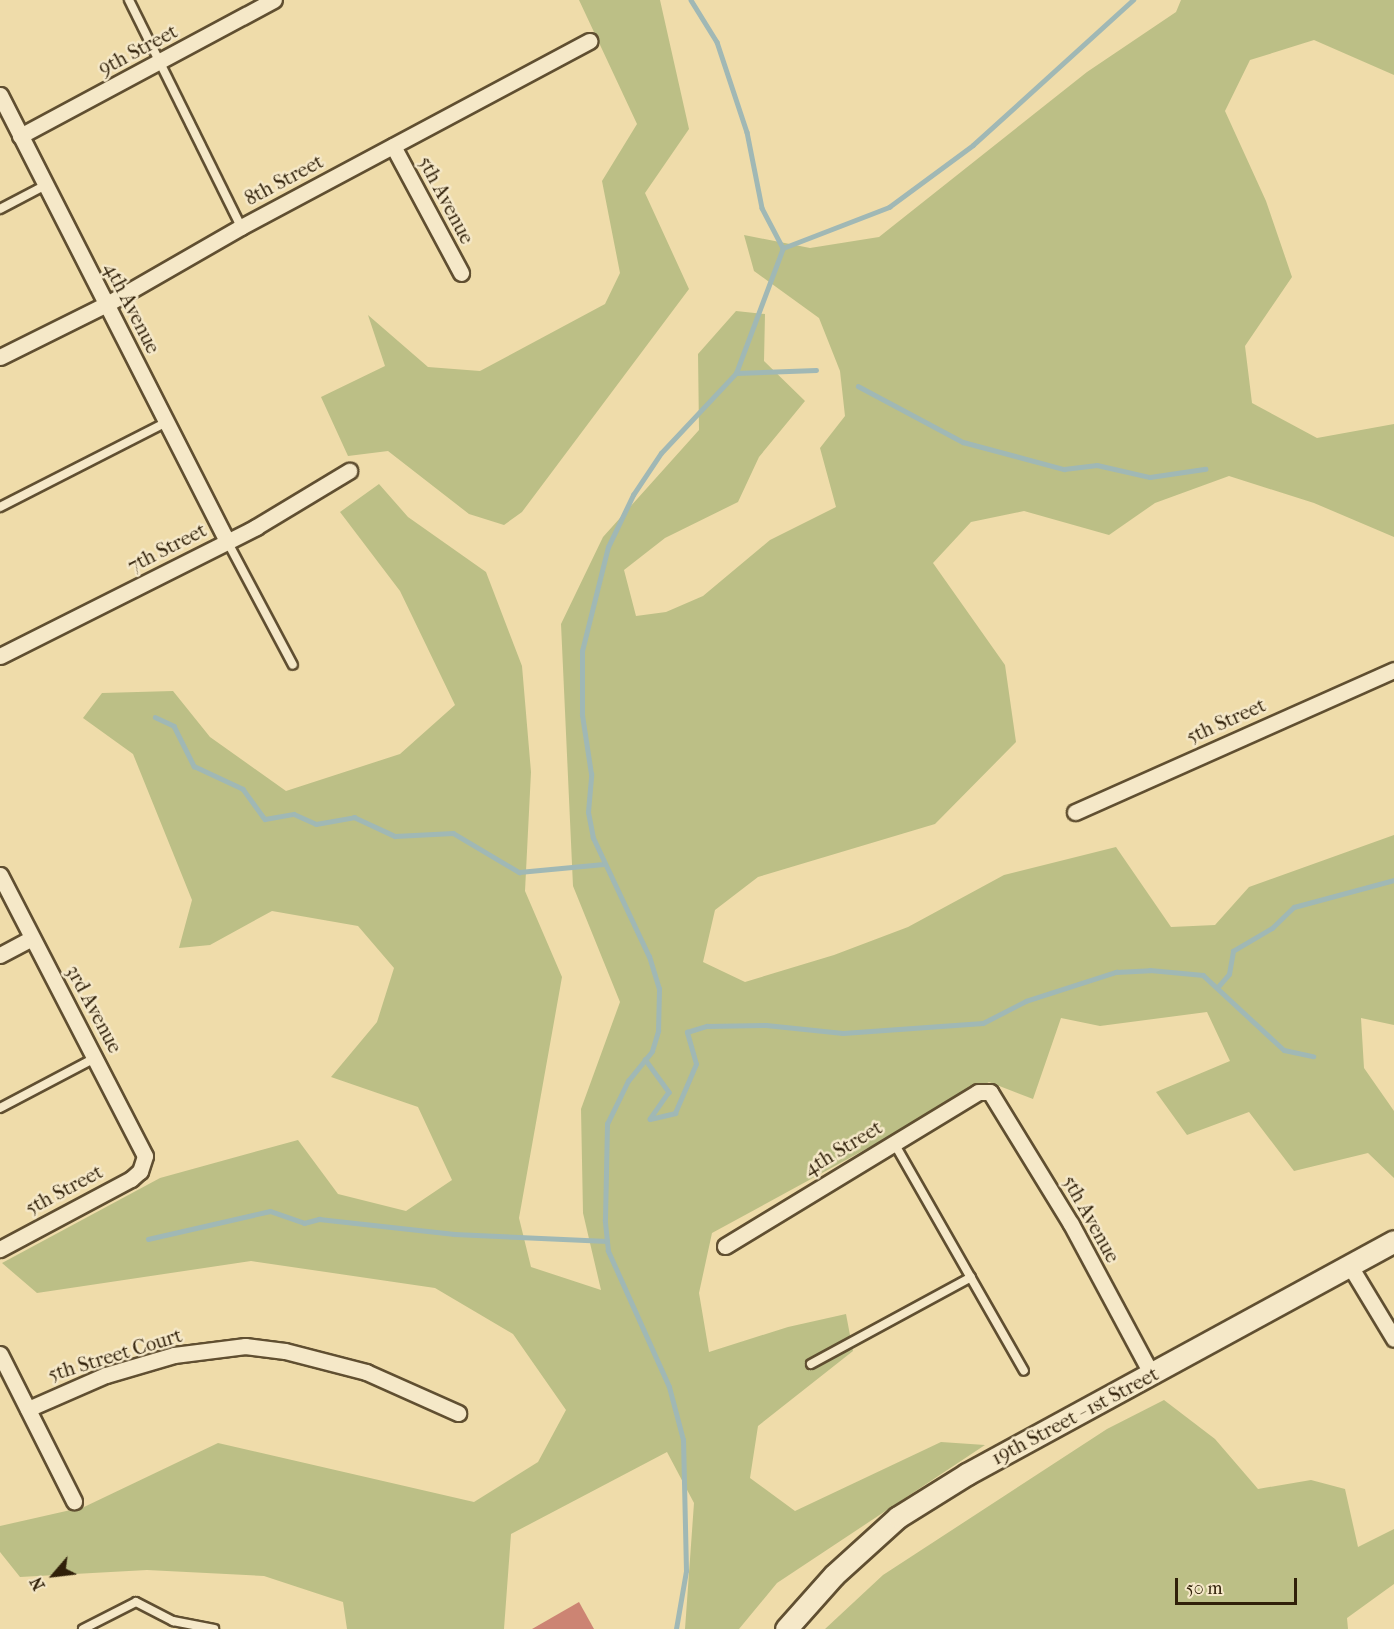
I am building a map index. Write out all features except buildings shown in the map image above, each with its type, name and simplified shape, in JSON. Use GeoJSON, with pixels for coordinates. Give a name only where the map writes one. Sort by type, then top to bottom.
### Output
{"type":"FeatureCollection","features":[{"type":"Feature","properties":{"kind":"main road","name":"19th Street - 1st Street"},"geometry":{"type":"LineString","coordinates":[[786,1629],[834,1575],[898,1517],[967,1474],[1394,1241]]}},
{"type":"Feature","properties":{"kind":"street","name":"9th Street"},"geometry":{"type":"LineString","coordinates":[[20,136],[159,64],[274,0]]}},
{"type":"Feature","properties":{"kind":"street","name":"8th Street"},"geometry":{"type":"LineString","coordinates":[[0,357],[107,304],[241,226],[589,41]]}},
{"type":"Feature","properties":{"kind":"street","name":"4th Avenue"},"geometry":{"type":"LineString","coordinates":[[0,95],[226,541]]}},
{"type":"Feature","properties":{"kind":"street","name":"5th Avenue"},"geometry":{"type":"LineString","coordinates":[[393,146],[462,273]]}},
{"type":"Feature","properties":{"kind":"street","name":"7th Street"},"geometry":{"type":"LineString","coordinates":[[0,656],[226,541],[349,471]]}},
{"type":"Feature","properties":{"kind":"street","name":"5th Street"},"geometry":{"type":"LineString","coordinates":[[1075,812],[1394,670]]}},
{"type":"Feature","properties":{"kind":"street","name":"3rd Avenue"},"geometry":{"type":"LineString","coordinates":[[0,874],[139,1139],[146,1156],[143,1165]]}},
{"type":"Feature","properties":{"kind":"street"},"geometry":{"type":"LineString","coordinates":[[0,955],[32,938]]}},
{"type":"Feature","properties":{"kind":"street","name":"5th Avenue"},"geometry":{"type":"LineString","coordinates":[[984,1091],[994,1096],[1019,1135],[1152,1375]]}},
{"type":"Feature","properties":{"kind":"street","name":"4th Street"},"geometry":{"type":"LineString","coordinates":[[725,1246],[984,1091]]}},
{"type":"Feature","properties":{"kind":"street","name":"5th Street"},"geometry":{"type":"LineString","coordinates":[[0,1249],[131,1179],[143,1165]]}},
{"type":"Feature","properties":{"kind":"street"},"geometry":{"type":"LineString","coordinates":[[1350,1266],[1394,1339]]}},
{"type":"Feature","properties":{"kind":"street","name":"5th Street Court"},"geometry":{"type":"LineString","coordinates":[[27,1409],[106,1375],[174,1355],[245,1346],[285,1351],[366,1372],[458,1413]]}},
{"type":"Feature","properties":{"kind":"street"},"geometry":{"type":"LineString","coordinates":[[0,1354],[74,1501]]}},
{"type":"Feature","properties":{"kind":"lane"},"geometry":{"type":"LineString","coordinates":[[129,0],[241,226]]}},
{"type":"Feature","properties":{"kind":"lane"},"geometry":{"type":"LineString","coordinates":[[0,208],[46,185]]}},
{"type":"Feature","properties":{"kind":"lane"},"geometry":{"type":"LineString","coordinates":[[0,507],[167,422]]}},
{"type":"Feature","properties":{"kind":"lane"},"geometry":{"type":"LineString","coordinates":[[226,541],[293,665]]}},
{"type":"Feature","properties":{"kind":"lane"},"geometry":{"type":"LineString","coordinates":[[0,1108],[95,1058]]}},
{"type":"Feature","properties":{"kind":"lane"},"geometry":{"type":"LineString","coordinates":[[894,1143],[1024,1371]]}},
{"type":"Feature","properties":{"kind":"lane"},"geometry":{"type":"LineString","coordinates":[[811,1364],[971,1277]]}},
{"type":"Feature","properties":{"kind":"lane"},"geometry":{"type":"LineString","coordinates":[[83,1629],[136,1602],[174,1625],[214,1629]]}},
{"type":"Feature","properties":{"kind":"green space"},"geometry":{"type":"Polygon","coordinates":[[[579,0],[660,0],[689,129],[645,193],[689,289],[522,512],[504,525],[469,514],[388,451],[348,456],[321,397],[385,366],[368,315],[428,367],[480,371],[605,304],[620,273],[602,181],[637,124],[579,0]]]}},
{"type":"Feature","properties":{"kind":"green space"},"geometry":{"type":"Polygon","coordinates":[[[1181,0],[1394,0],[1394,75],[1314,40],[1250,60],[1225,111],[1266,201],[1292,277],[1245,346],[1252,403],[1317,438],[1394,424],[1394,537],[1314,503],[1229,476],[1155,503],[1109,535],[1024,511],[971,522],[933,563],[1005,665],[1016,742],[935,824],[758,877],[715,910],[703,962],[745,982],[834,955],[908,927],[1004,875],[1116,847],[1171,927],[1215,925],[1249,887],[1394,835],[1394,1025],[1361,1018],[1364,1068],[1394,1111],[1394,1178],[1368,1153],[1294,1171],[1249,1112],[1187,1135],[1156,1092],[1230,1061],[1207,1012],[1100,1026],[1061,1018],[1033,1099],[989,1082],[712,1233],[699,1293],[709,1352],[788,1327],[846,1314],[853,1351],[758,1426],[750,1478],[795,1511],[941,1442],[985,1445],[777,1583],[739,1629],[685,1629],[694,1503],[667,1452],[511,1534],[504,1629],[347,1629],[343,1602],[264,1576],[147,1570],[20,1577],[0,1552],[0,1526],[84,1507],[218,1443],[474,1502],[538,1462],[566,1410],[513,1334],[435,1288],[251,1261],[37,1293],[2,1263],[160,1178],[298,1140],[338,1194],[406,1211],[452,1180],[418,1107],[331,1077],[377,1022],[394,968],[358,926],[272,911],[210,945],[179,948],[192,900],[133,754],[83,718],[102,693],[173,691],[210,737],[286,791],[400,754],[455,705],[400,591],[340,512],[379,484],[408,517],[486,572],[522,666],[531,772],[525,891],[562,977],[519,1218],[531,1267],[601,1290],[583,1213],[581,1109],[620,1002],[573,886],[561,624],[603,537],[699,430],[698,354],[736,311],[765,314],[764,361],[805,401],[759,457],[738,502],[665,538],[624,570],[636,616],[666,612],[703,596],[770,540],[836,507],[820,448],[845,416],[840,371],[819,318],[754,271],[744,235],[810,248],[879,237],[1087,72],[1176,12],[1181,0]]]}},
{"type":"Feature","properties":{"kind":"green space"},"geometry":{"type":"Polygon","coordinates":[[[1164,1400],[1215,1439],[1258,1489],[1311,1480],[1345,1489],[1358,1547],[1394,1529],[1394,1584],[1347,1618],[1348,1629],[825,1629],[883,1575],[1107,1429],[1164,1400]]]}},
{"type":"Feature","properties":{"kind":"waterway"},"geometry":{"type":"LineString","coordinates":[[691,0],[717,42],[747,132],[762,208],[783,248]]}},
{"type":"Feature","properties":{"kind":"waterway"},"geometry":{"type":"LineString","coordinates":[[676,1629],[686,1571],[683,1440],[669,1387],[608,1251],[605,1220],[607,1124],[628,1081],[652,1051],[658,1031],[659,989],[649,957],[593,838],[588,812],[591,774],[582,715],[582,651],[608,547],[633,495],[661,453],[736,373],[783,248],[889,207],[973,145],[1133,0]]}},
{"type":"Feature","properties":{"kind":"waterway"},"geometry":{"type":"LineString","coordinates":[[736,373],[816,370]]}},
{"type":"Feature","properties":{"kind":"waterway"},"geometry":{"type":"LineString","coordinates":[[858,386],[963,442],[1064,469],[1097,465],[1150,477],[1205,469]]}},
{"type":"Feature","properties":{"kind":"waterway"},"geometry":{"type":"LineString","coordinates":[[155,717],[174,726],[194,766],[243,789],[265,819],[294,814],[316,824],[354,817],[395,836],[453,833],[519,872],[604,864]]}},
{"type":"Feature","properties":{"kind":"waterway"},"geometry":{"type":"LineString","coordinates":[[1217,988],[1229,974],[1233,951],[1272,928],[1294,907],[1394,880]]}},
{"type":"Feature","properties":{"kind":"waterway"},"geometry":{"type":"LineString","coordinates":[[645,1059],[669,1092],[650,1119],[675,1113],[696,1064],[687,1032],[707,1026],[766,1025],[843,1033],[983,1023],[1026,1001],[1116,972],[1150,970],[1203,975],[1284,1050],[1313,1056]]}},
{"type":"Feature","properties":{"kind":"waterway"},"geometry":{"type":"LineString","coordinates":[[148,1239],[270,1211],[304,1223],[319,1219],[454,1234],[607,1241]]}}]}
